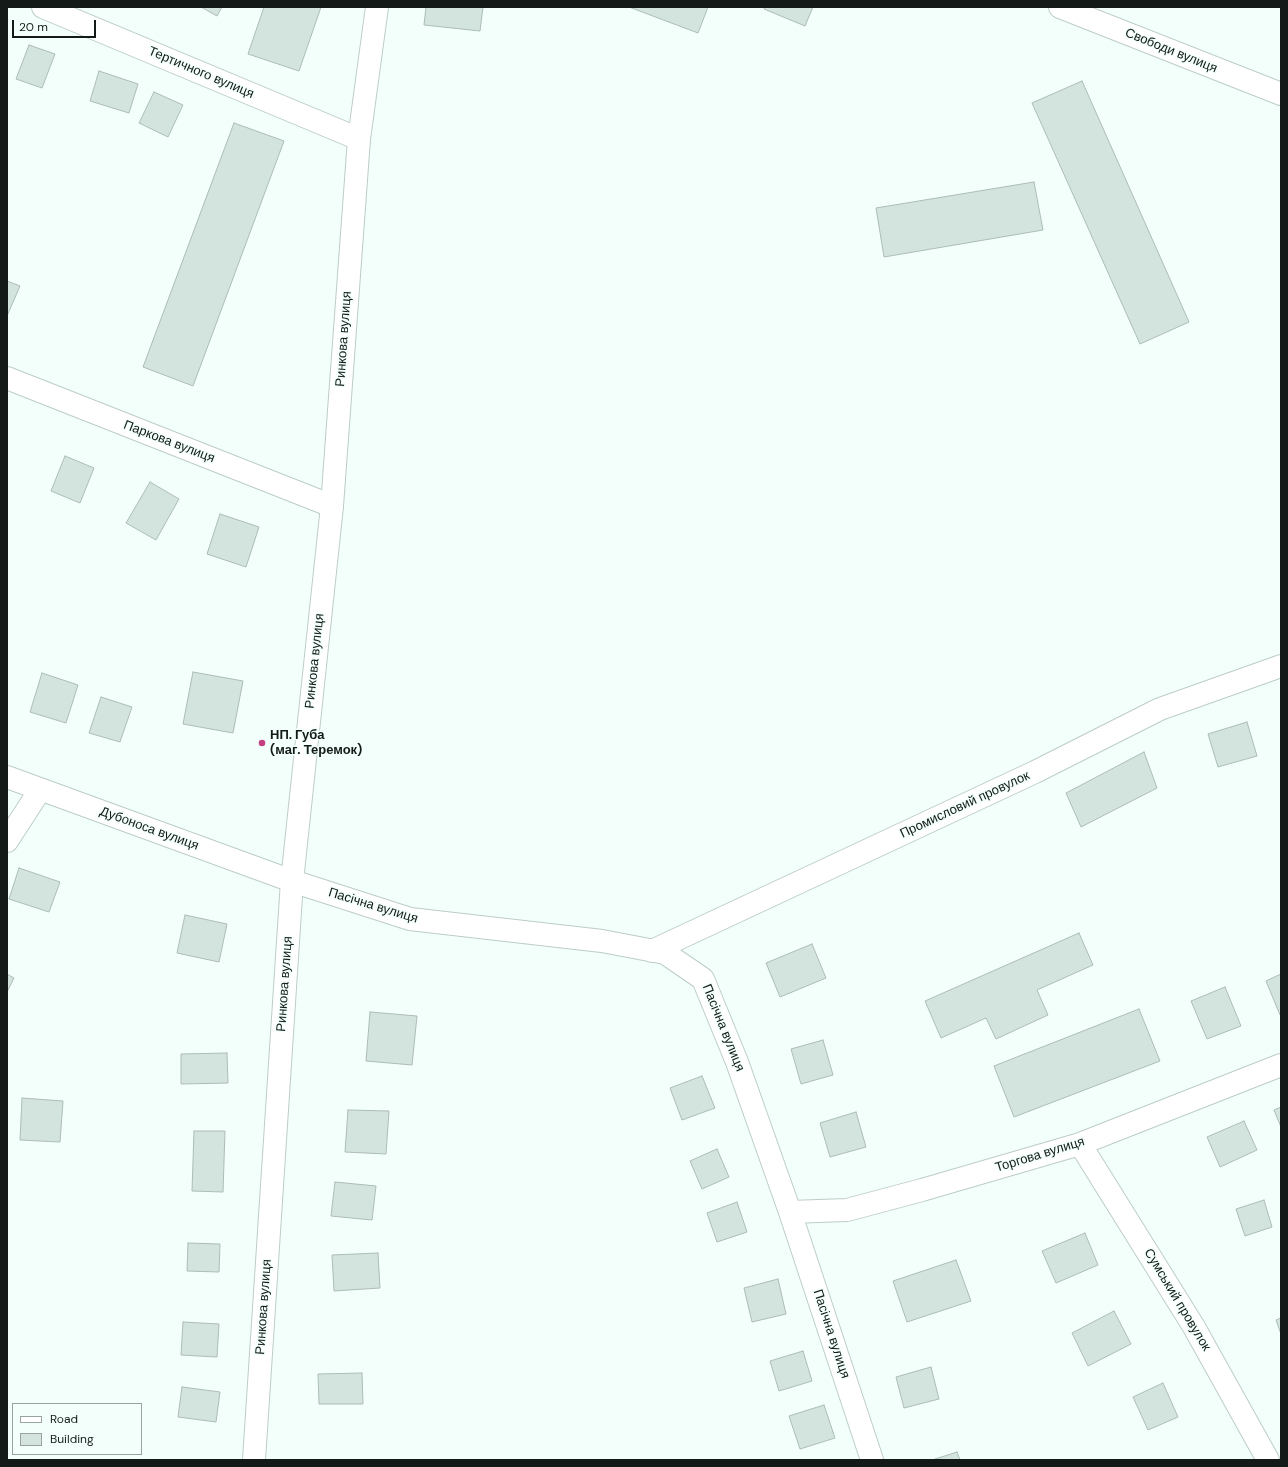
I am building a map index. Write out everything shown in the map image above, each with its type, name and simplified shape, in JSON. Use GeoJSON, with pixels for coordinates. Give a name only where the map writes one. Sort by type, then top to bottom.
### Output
{"type":"FeatureCollection","features":[{"type":"Feature","properties":{"kind":"street","name":"Тертичного вулиця"},"geometry":{"type":"LineString","coordinates":[[43,7],[359,139]]}},
{"type":"Feature","properties":{"kind":"street","name":"Ринкова вулиця"},"geometry":{"type":"LineString","coordinates":[[254,1460],[292,881],[332,506],[359,139],[377,7]]}},
{"type":"Feature","properties":{"kind":"street","name":"Свободи вулиця"},"geometry":{"type":"LineString","coordinates":[[1060,7],[1281,94]]}},
{"type":"Feature","properties":{"kind":"street","name":"Паркова вулиця"},"geometry":{"type":"LineString","coordinates":[[7,378],[332,506]]}},
{"type":"Feature","properties":{"kind":"street","name":"Промисловий провулок"},"geometry":{"type":"LineString","coordinates":[[652,951],[1035,772],[1160,709],[1281,666]]}},
{"type":"Feature","properties":{"kind":"street","name":"Дубоноса вулиця"},"geometry":{"type":"LineString","coordinates":[[7,777],[292,881]]}},
{"type":"Feature","properties":{"kind":"street"},"geometry":{"type":"LineString","coordinates":[[7,841],[40,790]]}},
{"type":"Feature","properties":{"kind":"street","name":"Пасічна вулиця"},"geometry":{"type":"LineString","coordinates":[[292,881],[410,919],[602,941],[665,953],[703,979],[736,1062],[790,1212],[872,1460]]}},
{"type":"Feature","properties":{"kind":"street","name":"Торгова вулиця"},"geometry":{"type":"LineString","coordinates":[[790,1212],[846,1210],[922,1190],[1080,1144],[1281,1065]]}},
{"type":"Feature","properties":{"kind":"street","name":"Сумський провулок"},"geometry":{"type":"LineString","coordinates":[[1080,1144],[1194,1327],[1268,1460]]}},
{"type":"Feature","properties":{"kind":"building"},"geometry":{"type":"Polygon","coordinates":[[[201,7],[222,7],[217,16],[201,7]]]}},
{"type":"Feature","properties":{"kind":"building"},"geometry":{"type":"Polygon","coordinates":[[[264,7],[321,7],[299,71],[248,54],[264,7]]]}},
{"type":"Feature","properties":{"kind":"building"},"geometry":{"type":"Polygon","coordinates":[[[426,7],[483,7],[480,31],[424,25],[426,7]]]}},
{"type":"Feature","properties":{"kind":"building"},"geometry":{"type":"Polygon","coordinates":[[[629,7],[708,7],[698,33],[629,7]]]}},
{"type":"Feature","properties":{"kind":"building"},"geometry":{"type":"Polygon","coordinates":[[[765,7],[813,7],[805,26],[764,9],[765,7]]]}},
{"type":"Feature","properties":{"kind":"building"},"geometry":{"type":"Polygon","coordinates":[[[29,45],[55,54],[42,88],[16,79],[29,45]]]}},
{"type":"Feature","properties":{"kind":"building"},"geometry":{"type":"Polygon","coordinates":[[[99,71],[138,84],[129,113],[90,101],[99,71]]]}},
{"type":"Feature","properties":{"kind":"building"},"geometry":{"type":"Polygon","coordinates":[[[1082,81],[1189,322],[1140,344],[1032,103],[1082,81]]]}},
{"type":"Feature","properties":{"kind":"building"},"geometry":{"type":"Polygon","coordinates":[[[154,92],[183,105],[168,137],[139,123],[154,92]]]}},
{"type":"Feature","properties":{"kind":"building"},"geometry":{"type":"Polygon","coordinates":[[[234,123],[284,141],[193,386],[143,367],[234,123]]]}},
{"type":"Feature","properties":{"kind":"building"},"geometry":{"type":"Polygon","coordinates":[[[1034,182],[1043,230],[884,257],[876,208],[1034,182]]]}},
{"type":"Feature","properties":{"kind":"building"},"geometry":{"type":"Polygon","coordinates":[[[7,281],[20,286],[7,316],[7,281]]]}},
{"type":"Feature","properties":{"kind":"building"},"geometry":{"type":"Polygon","coordinates":[[[65,456],[94,468],[80,503],[51,491],[65,456]]]}},
{"type":"Feature","properties":{"kind":"building"},"geometry":{"type":"Polygon","coordinates":[[[150,482],[179,499],[156,540],[126,523],[150,482]]]}},
{"type":"Feature","properties":{"kind":"building"},"geometry":{"type":"Polygon","coordinates":[[[220,514],[259,527],[246,567],[207,554],[220,514]]]}},
{"type":"Feature","properties":{"kind":"building"},"geometry":{"type":"Polygon","coordinates":[[[193,672],[243,681],[233,733],[183,724],[193,672]]]}},
{"type":"Feature","properties":{"kind":"building"},"geometry":{"type":"Polygon","coordinates":[[[42,673],[78,685],[66,723],[30,712],[42,673]]]}},
{"type":"Feature","properties":{"kind":"building"},"geometry":{"type":"Polygon","coordinates":[[[101,697],[132,707],[120,742],[89,733],[101,697]]]}},
{"type":"Feature","properties":{"kind":"building"},"geometry":{"type":"Polygon","coordinates":[[[1247,722],[1257,756],[1218,767],[1208,734],[1247,722]]]}},
{"type":"Feature","properties":{"kind":"building"},"geometry":{"type":"Polygon","coordinates":[[[1144,752],[1157,788],[1081,827],[1066,793],[1144,752]]]}},
{"type":"Feature","properties":{"kind":"building"},"geometry":{"type":"Polygon","coordinates":[[[19,868],[60,882],[49,912],[9,899],[19,868]]]}},
{"type":"Feature","properties":{"kind":"building"},"geometry":{"type":"Polygon","coordinates":[[[185,915],[227,924],[219,962],[177,953],[185,915]]]}},
{"type":"Feature","properties":{"kind":"building"},"geometry":{"type":"Polygon","coordinates":[[[1079,933],[1093,965],[1037,990],[1048,1015],[996,1039],[986,1018],[941,1038],[925,1001],[1079,933]]]}},
{"type":"Feature","properties":{"kind":"building"},"geometry":{"type":"Polygon","coordinates":[[[812,944],[826,978],[780,997],[766,963],[812,944]]]}},
{"type":"Feature","properties":{"kind":"building"},"geometry":{"type":"Polygon","coordinates":[[[7,974],[14,978],[7,992],[7,974]]]}},
{"type":"Feature","properties":{"kind":"building"},"geometry":{"type":"Polygon","coordinates":[[[1281,974],[1281,1015],[1280,1015],[1266,981],[1281,974]]]}},
{"type":"Feature","properties":{"kind":"building"},"geometry":{"type":"Polygon","coordinates":[[[1225,987],[1241,1026],[1207,1039],[1191,1001],[1225,987]]]}},
{"type":"Feature","properties":{"kind":"building"},"geometry":{"type":"Polygon","coordinates":[[[1139,1009],[1160,1061],[1014,1117],[994,1066],[1139,1009]]]}},
{"type":"Feature","properties":{"kind":"building"},"geometry":{"type":"Polygon","coordinates":[[[370,1012],[417,1016],[412,1065],[366,1061],[370,1012]]]}},
{"type":"Feature","properties":{"kind":"building"},"geometry":{"type":"Polygon","coordinates":[[[823,1040],[833,1075],[801,1084],[791,1049],[823,1040]]]}},
{"type":"Feature","properties":{"kind":"building"},"geometry":{"type":"Polygon","coordinates":[[[227,1053],[228,1083],[181,1084],[181,1054],[227,1053]]]}},
{"type":"Feature","properties":{"kind":"building"},"geometry":{"type":"Polygon","coordinates":[[[702,1076],[715,1108],[682,1120],[670,1088],[702,1076]]]}},
{"type":"Feature","properties":{"kind":"building"},"geometry":{"type":"Polygon","coordinates":[[[22,1098],[63,1101],[60,1142],[20,1140],[22,1098]]]}},
{"type":"Feature","properties":{"kind":"building"},"geometry":{"type":"Polygon","coordinates":[[[1281,1107],[1281,1127],[1274,1110],[1281,1107]]]}},
{"type":"Feature","properties":{"kind":"building"},"geometry":{"type":"Polygon","coordinates":[[[348,1110],[389,1111],[386,1154],[345,1152],[348,1110]]]}},
{"type":"Feature","properties":{"kind":"building"},"geometry":{"type":"Polygon","coordinates":[[[856,1112],[866,1147],[830,1157],[820,1123],[856,1112]]]}},
{"type":"Feature","properties":{"kind":"building"},"geometry":{"type":"Polygon","coordinates":[[[1244,1121],[1257,1150],[1220,1167],[1207,1137],[1244,1121]]]}},
{"type":"Feature","properties":{"kind":"building"},"geometry":{"type":"Polygon","coordinates":[[[194,1131],[225,1131],[223,1192],[192,1191],[194,1131]]]}},
{"type":"Feature","properties":{"kind":"building"},"geometry":{"type":"Polygon","coordinates":[[[717,1149],[729,1177],[702,1189],[690,1161],[717,1149]]]}},
{"type":"Feature","properties":{"kind":"building"},"geometry":{"type":"Polygon","coordinates":[[[335,1182],[376,1186],[372,1220],[331,1216],[335,1182]]]}},
{"type":"Feature","properties":{"kind":"building"},"geometry":{"type":"Polygon","coordinates":[[[1264,1200],[1272,1227],[1245,1236],[1236,1209],[1264,1200]]]}},
{"type":"Feature","properties":{"kind":"building"},"geometry":{"type":"Polygon","coordinates":[[[737,1202],[747,1232],[717,1242],[707,1213],[737,1202]]]}},
{"type":"Feature","properties":{"kind":"building"},"geometry":{"type":"Polygon","coordinates":[[[1085,1233],[1098,1265],[1056,1283],[1042,1251],[1085,1233]]]}},
{"type":"Feature","properties":{"kind":"building"},"geometry":{"type":"Polygon","coordinates":[[[188,1243],[220,1244],[219,1272],[187,1271],[188,1243]]]}},
{"type":"Feature","properties":{"kind":"building"},"geometry":{"type":"Polygon","coordinates":[[[378,1253],[380,1288],[334,1291],[332,1255],[378,1253]]]}},
{"type":"Feature","properties":{"kind":"building"},"geometry":{"type":"Polygon","coordinates":[[[956,1260],[971,1301],[907,1322],[893,1281],[956,1260]]]}},
{"type":"Feature","properties":{"kind":"building"},"geometry":{"type":"Polygon","coordinates":[[[778,1279],[786,1314],[752,1322],[744,1288],[778,1279]]]}},
{"type":"Feature","properties":{"kind":"building"},"geometry":{"type":"Polygon","coordinates":[[[1114,1311],[1131,1344],[1088,1366],[1072,1333],[1114,1311]]]}},
{"type":"Feature","properties":{"kind":"building"},"geometry":{"type":"Polygon","coordinates":[[[1281,1318],[1281,1334],[1276,1320],[1281,1318]]]}},
{"type":"Feature","properties":{"kind":"building"},"geometry":{"type":"Polygon","coordinates":[[[183,1322],[219,1324],[217,1357],[181,1355],[183,1322]]]}},
{"type":"Feature","properties":{"kind":"building"},"geometry":{"type":"Polygon","coordinates":[[[803,1351],[812,1381],[779,1391],[770,1361],[803,1351]]]}},
{"type":"Feature","properties":{"kind":"building"},"geometry":{"type":"Polygon","coordinates":[[[931,1367],[939,1399],[904,1408],[896,1377],[931,1367]]]}},
{"type":"Feature","properties":{"kind":"building"},"geometry":{"type":"Polygon","coordinates":[[[362,1373],[363,1404],[319,1404],[318,1374],[362,1373]]]}},
{"type":"Feature","properties":{"kind":"building"},"geometry":{"type":"Polygon","coordinates":[[[1163,1383],[1178,1417],[1148,1430],[1133,1397],[1163,1383]]]}},
{"type":"Feature","properties":{"kind":"building"},"geometry":{"type":"Polygon","coordinates":[[[182,1387],[220,1392],[216,1422],[178,1417],[182,1387]]]}},
{"type":"Feature","properties":{"kind":"building"},"geometry":{"type":"Polygon","coordinates":[[[824,1405],[835,1438],[800,1449],[789,1416],[824,1405]]]}},
{"type":"Feature","properties":{"kind":"building"},"geometry":{"type":"Polygon","coordinates":[[[957,1452],[960,1460],[932,1460],[957,1452]]]}},
{"type":"Feature","properties":{"kind":"place","name":"НП. Губа (маг. Теремок)"},"geometry":{"type":"Point","coordinates":[262,743]}}]}
